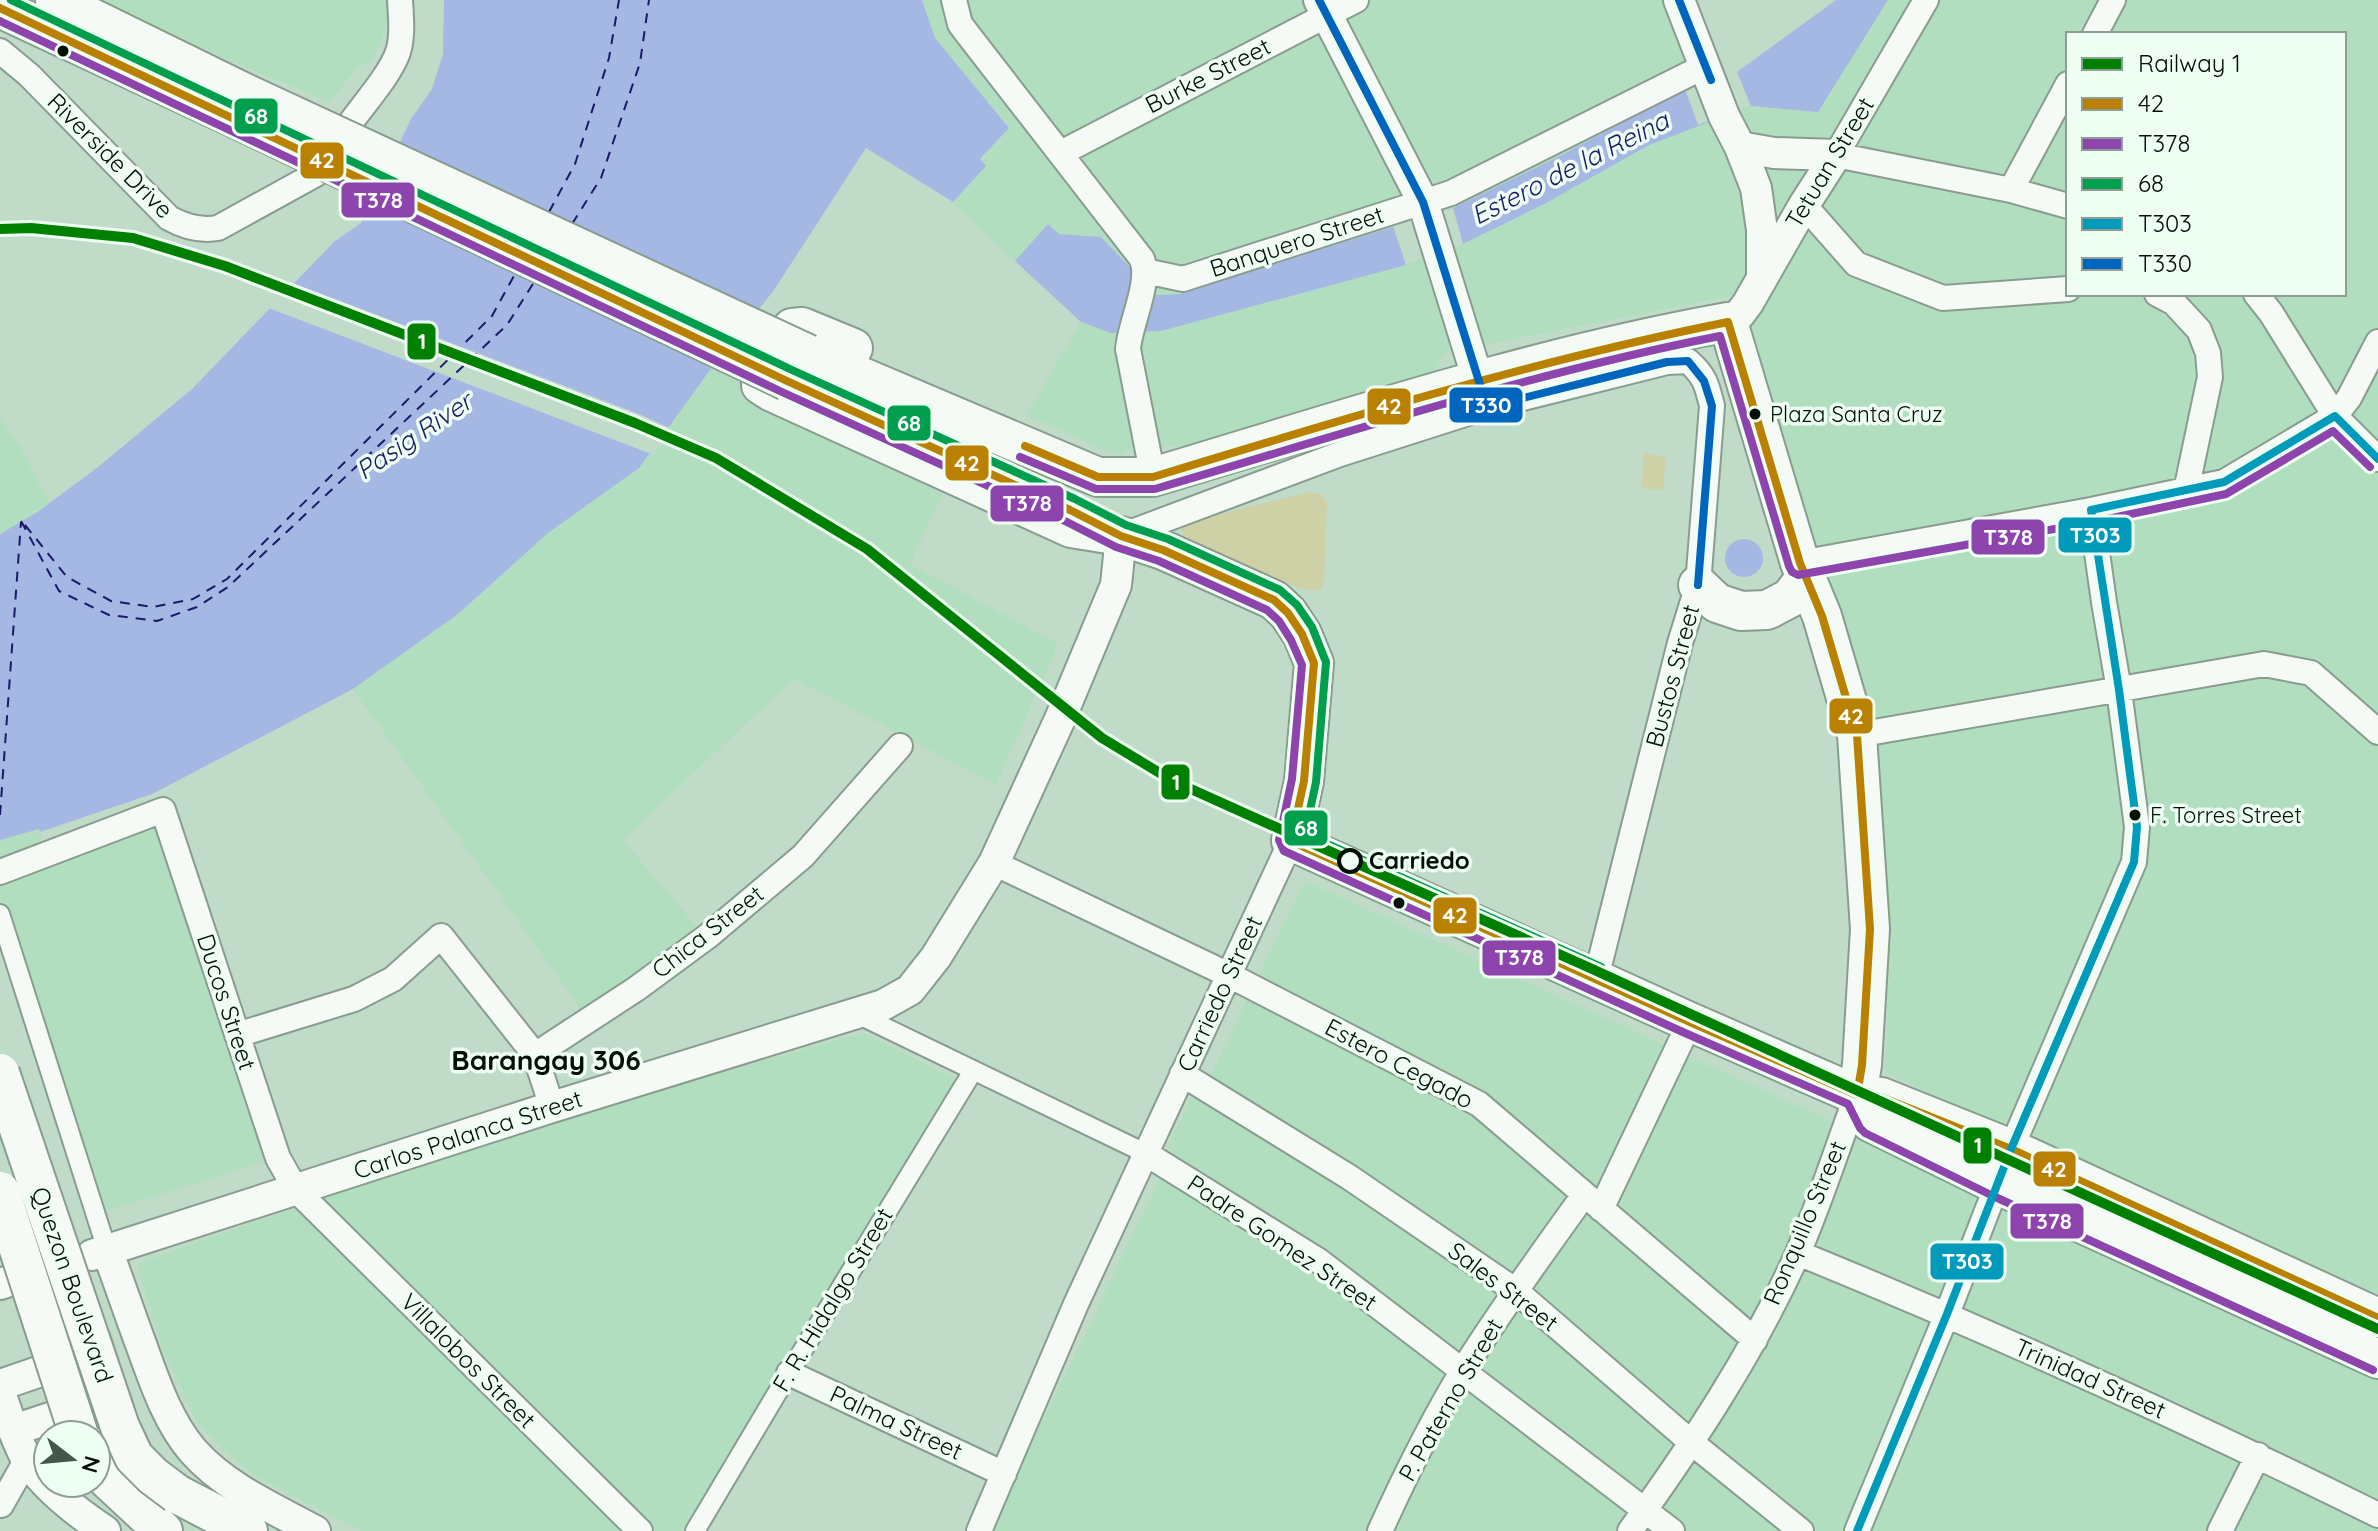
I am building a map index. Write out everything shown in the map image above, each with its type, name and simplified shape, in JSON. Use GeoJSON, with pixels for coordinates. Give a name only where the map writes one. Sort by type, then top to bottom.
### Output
{"type":"FeatureCollection","features":[{"type":"Feature","properties":{"kind":"main road"},"geometry":{"type":"LineString","coordinates":[[55,0],[241,106]]}},
{"type":"Feature","properties":{"kind":"main road"},"geometry":{"type":"LineString","coordinates":[[5,19],[241,106],[787,360],[1098,477],[1153,477],[1482,394],[1664,333],[1728,322]]}},
{"type":"Feature","properties":{"kind":"main road","name":"Ronquillo Street"},"geometry":{"type":"LineString","coordinates":[[1728,322],[1857,735],[1870,929],[1862,1065],[1857,1095]]}},
{"type":"Feature","properties":{"kind":"main road","name":"Carriedo Street"},"geometry":{"type":"LineString","coordinates":[[787,360],[1121,536],[1163,550],[1274,600],[1288,613],[1302,634],[1314,663],[1304,781],[1291,841]]}},
{"type":"Feature","properties":{"kind":"main road"},"geometry":{"type":"LineString","coordinates":[[1698,585],[1717,603],[1741,611],[1767,610],[1790,598],[1803,570]]}},
{"type":"Feature","properties":{"kind":"main road"},"geometry":{"type":"LineString","coordinates":[[1291,841],[1857,1095],[1881,1097],[2011,1149],[2378,1318]]}},
{"type":"Feature","properties":{"kind":"main road","name":"Quezon Boulevard"},"geometry":{"type":"LineString","coordinates":[[0,1073],[120,1427],[134,1457],[177,1494],[248,1531]]}},
{"type":"Feature","properties":{"kind":"main road"},"geometry":{"type":"LineString","coordinates":[[1857,1095],[1870,1122],[1998,1185],[2378,1359]]}},
{"type":"Feature","properties":{"kind":"main road","name":"Quezon Boulevard"},"geometry":{"type":"LineString","coordinates":[[0,1191],[67,1419]]}},
{"type":"Feature","properties":{"kind":"main road"},"geometry":{"type":"LineString","coordinates":[[112,1484],[161,1530]]}},
{"type":"Feature","properties":{"kind":"street"},"geometry":{"type":"LineString","coordinates":[[351,122],[398,51],[400,0]]}},
{"type":"Feature","properties":{"kind":"street"},"geometry":{"type":"LineString","coordinates":[[954,0],[960,24],[1138,252],[1144,276],[1129,332],[1128,349],[1153,477]]}},
{"type":"Feature","properties":{"kind":"street","name":"Burke Street"},"geometry":{"type":"LineString","coordinates":[[1061,153],[1323,7],[1356,0]]}},
{"type":"Feature","properties":{"kind":"street"},"geometry":{"type":"LineString","coordinates":[[1679,0],[1756,188],[1762,230],[1762,275]]}},
{"type":"Feature","properties":{"kind":"street","name":"Tetuan Street"},"geometry":{"type":"LineString","coordinates":[[1728,322],[1739,315],[1926,0]]}},
{"type":"Feature","properties":{"kind":"street"},"geometry":{"type":"LineString","coordinates":[[2096,32],[2113,0]]}},
{"type":"Feature","properties":{"kind":"street"},"geometry":{"type":"LineString","coordinates":[[1121,536],[1340,454],[1482,394],[1425,209],[1323,7]]}},
{"type":"Feature","properties":{"kind":"street","name":"Riverside Drive"},"geometry":{"type":"LineString","coordinates":[[0,51],[29,75],[169,218],[182,225],[205,230],[218,228],[316,174]]}},
{"type":"Feature","properties":{"kind":"street","name":"Banquero Street"},"geometry":{"type":"LineString","coordinates":[[1144,276],[1183,279],[1425,209],[1708,73]]}},
{"type":"Feature","properties":{"kind":"street"},"geometry":{"type":"LineString","coordinates":[[2011,190],[2066,88]]}},
{"type":"Feature","properties":{"kind":"street"},"geometry":{"type":"LineString","coordinates":[[1740,147],[1774,153],[1836,155],[2011,190],[2066,205]]}},
{"type":"Feature","properties":{"kind":"street"},"geometry":{"type":"LineString","coordinates":[[1804,205],[1856,264],[1943,298],[2066,289]]}},
{"type":"Feature","properties":{"kind":"street"},"geometry":{"type":"LineString","coordinates":[[2161,296],[2174,303],[2199,330],[2208,353],[2210,377],[2186,491]]}},
{"type":"Feature","properties":{"kind":"street"},"geometry":{"type":"LineString","coordinates":[[2258,296],[2335,416],[2378,459]]}},
{"type":"Feature","properties":{"kind":"street"},"geometry":{"type":"LineString","coordinates":[[1803,570],[2224,482],[2335,416],[2349,398],[2378,342]]}},
{"type":"Feature","properties":{"kind":"street","name":"Bustos Street"},"geometry":{"type":"LineString","coordinates":[[1482,394],[1688,361],[1707,384],[1712,406],[1698,585],[1680,643],[1596,978]]}},
{"type":"Feature","properties":{"kind":"street"},"geometry":{"type":"LineString","coordinates":[[1857,1531],[2011,1149],[2134,862],[2137,827],[2091,510]]}},
{"type":"Feature","properties":{"kind":"street","name":"Carlos Palanca Street"},"geometry":{"type":"LineString","coordinates":[[100,1252],[883,1005],[910,990],[936,957],[994,863],[1060,719],[1116,585],[1121,536]]}},
{"type":"Feature","properties":{"kind":"street"},"geometry":{"type":"LineString","coordinates":[[1857,735],[2264,664],[2311,673],[2378,732]]}},
{"type":"Feature","properties":{"kind":"street","name":"Chica Street"},"geometry":{"type":"LineString","coordinates":[[535,1055],[708,936],[792,866],[900,746]]}},
{"type":"Feature","properties":{"kind":"street","name":"Ducos Street"},"geometry":{"type":"LineString","coordinates":[[0,872],[163,810],[278,1158],[296,1190]]}},
{"type":"Feature","properties":{"kind":"street","name":"Carriedo Street"},"geometry":{"type":"LineString","coordinates":[[979,1531],[1076,1304],[1291,841]]}},
{"type":"Feature","properties":{"kind":"street","name":"Estero Cegado"},"geometry":{"type":"LineString","coordinates":[[994,863],[1229,975],[1479,1104],[1755,1340]]}},
{"type":"Feature","properties":{"kind":"street"},"geometry":{"type":"LineString","coordinates":[[0,914],[100,1252]]}},
{"type":"Feature","properties":{"kind":"street"},"geometry":{"type":"LineString","coordinates":[[237,1035],[354,999],[393,979],[441,936],[535,1055],[552,1107]]}},
{"type":"Feature","properties":{"kind":"street","name":"Padre Gomez Street"},"geometry":{"type":"LineString","coordinates":[[855,1013],[1145,1153],[1319,1261],[1672,1531]]}},
{"type":"Feature","properties":{"kind":"street","name":"P. Paterno Street"},"geometry":{"type":"LineString","coordinates":[[1380,1531],[1400,1487],[1464,1370],[1516,1291],[1592,1202],[1690,1022]]}},
{"type":"Feature","properties":{"kind":"street","name":"F. R. Hidalgo Street"},"geometry":{"type":"LineString","coordinates":[[695,1531],[973,1071]]}},
{"type":"Feature","properties":{"kind":"street","name":"Sales Street"},"geometry":{"type":"LineString","coordinates":[[1182,1074],[1349,1177],[1516,1291],[1692,1443],[1801,1531]]}},
{"type":"Feature","properties":{"kind":"street","name":"Ronquillo Street"},"geometry":{"type":"LineString","coordinates":[[1630,1531],[1692,1443],[1755,1340],[1798,1253],[1857,1095]]}},
{"type":"Feature","properties":{"kind":"street","name":"Villalobos Street"},"geometry":{"type":"LineString","coordinates":[[296,1190],[640,1531]]}},
{"type":"Feature","properties":{"kind":"street","name":"Quezon Boulevard"},"geometry":{"type":"LineString","coordinates":[[100,1252],[146,1385],[193,1451],[247,1494],[315,1531]]}},
{"type":"Feature","properties":{"kind":"street","name":"Trinidad Street"},"geometry":{"type":"LineString","coordinates":[[1798,1253],[1947,1314],[2258,1455],[2378,1515]]}},
{"type":"Feature","properties":{"kind":"street"},"geometry":{"type":"LineString","coordinates":[[0,1385],[44,1370]]}},
{"type":"Feature","properties":{"kind":"street","name":"Palma Street"},"geometry":{"type":"LineString","coordinates":[[789,1373],[1004,1474]]}},
{"type":"Feature","properties":{"kind":"street"},"geometry":{"type":"LineString","coordinates":[[0,1393],[27,1459],[72,1506],[105,1531]]}},
{"type":"Feature","properties":{"kind":"street"},"geometry":{"type":"LineString","coordinates":[[14,1430],[32,1428]]}},
{"type":"Feature","properties":{"kind":"street"},"geometry":{"type":"LineString","coordinates":[[2220,1531],[2258,1455]]}},
{"type":"Feature","properties":{"kind":"street"},"geometry":{"type":"LineString","coordinates":[[1,1505],[27,1459]]}},
{"type":"Feature","properties":{"kind":"shaded area"},"geometry":{"type":"Polygon","coordinates":[[[101,0],[389,0],[389,21],[371,62],[360,65],[329,102],[101,6],[101,0]]]}},
{"type":"Feature","properties":{"kind":"shaded area"},"geometry":{"type":"Polygon","coordinates":[[[922,0],[1679,0],[1711,80],[1685,89],[1560,156],[1453,208],[1180,295],[1156,295],[1101,237],[1059,234],[1048,224],[1015,261],[953,202],[986,166],[980,160],[1009,128],[935,38],[922,0]]]}},
{"type":"Feature","properties":{"kind":"shaded area"},"geometry":{"type":"Polygon","coordinates":[[[1888,0],[2378,0],[2378,1305],[2172,1211],[1885,1072],[1891,932],[1876,760],[1739,294],[1444,353],[1429,381],[1185,445],[1131,449],[1120,456],[1027,415],[1081,322],[1111,333],[1161,331],[1406,265],[1463,244],[1546,203],[1649,145],[1751,106],[1818,112],[1888,0]]]}},
{"type":"Feature","properties":{"kind":"shaded area"},"geometry":{"type":"Polygon","coordinates":[[[713,366],[950,477],[910,564],[1058,644],[996,785],[794,678],[623,840],[697,927],[583,1012],[353,689],[458,614],[548,533],[639,468],[713,366]]]}},
{"type":"Feature","properties":{"kind":"shaded area"},"geometry":{"type":"Polygon","coordinates":[[[0,418],[20,447],[49,503],[0,534],[0,418]]]}},
{"type":"Feature","properties":{"kind":"shaded area"},"geometry":{"type":"Polygon","coordinates":[[[1644,453],[1666,458],[1663,490],[1641,488],[1644,453]]]}},
{"type":"Feature","properties":{"kind":"shaded area"},"geometry":{"type":"Polygon","coordinates":[[[1310,492],[1320,494],[1327,502],[1324,581],[1320,590],[1299,588],[1193,542],[1184,536],[1181,529],[1195,520],[1310,492]]]}},
{"type":"Feature","properties":{"kind":"shaded area"},"geometry":{"type":"Polygon","coordinates":[[[0,827],[39,829],[46,850],[0,864],[0,827]]]}},
{"type":"Feature","properties":{"kind":"shaded area"},"geometry":{"type":"Polygon","coordinates":[[[155,827],[266,1161],[104,1212],[0,897],[0,879],[155,827]]]}},
{"type":"Feature","properties":{"kind":"shaded area"},"geometry":{"type":"Polygon","coordinates":[[[1305,881],[2378,1371],[2378,1531],[989,1531],[1174,1151],[1168,1147],[1192,1095],[1199,1099],[1305,881]]]}},
{"type":"Feature","properties":{"kind":"shaded area"},"geometry":{"type":"Polygon","coordinates":[[[864,1033],[955,1079],[686,1531],[361,1531],[255,1476],[224,1451],[197,1422],[163,1350],[137,1264],[518,1128],[864,1033]]]}},
{"type":"Feature","properties":{"kind":"water","name":"Pasig River"},"geometry":{"type":"Polygon","coordinates":[[[444,0],[922,0],[935,38],[1009,128],[980,159],[986,166],[953,202],[866,148],[774,290],[713,366],[639,468],[548,533],[458,614],[353,689],[152,794],[40,832],[39,829],[0,840],[0,534],[39,511],[98,467],[192,389],[334,242],[361,223],[411,119],[432,89],[443,54],[444,0]]]}},
{"type":"Feature","properties":{"kind":"water","name":"Estero de la Reina"},"geometry":{"type":"Polygon","coordinates":[[[1836,0],[1888,0],[1818,112],[1751,106],[1649,145],[1546,203],[1463,244],[1406,265],[1161,331],[1111,333],[1081,322],[1015,261],[1048,224],[1059,234],[1101,237],[1156,295],[1180,294],[1453,208],[1560,156],[1685,89],[1737,72],[1836,0]]]}},
{"type":"Feature","properties":{"kind":"water"},"geometry":{"type":"Polygon","coordinates":[[[1744,539],[1758,544],[1763,558],[1758,572],[1744,577],[1730,572],[1725,558],[1730,544],[1744,539]]]}},
{"type":"Feature","properties":{"kind":"pier"},"geometry":{"type":"Polygon","coordinates":[[[1737,72],[1751,106],[1698,125],[1685,89],[1737,72]]]}},
{"type":"Feature","properties":{"kind":"pier"},"geometry":{"type":"Polygon","coordinates":[[[1453,208],[1463,244],[1406,265],[1393,226],[1453,208]]]}},
{"type":"Feature","properties":{"kind":"pier"},"geometry":{"type":"Polygon","coordinates":[[[290,282],[672,429],[654,455],[266,307],[290,282]]]}},
{"type":"Feature","properties":{"kind":"ferry route"},"geometry":{"type":"LineString","coordinates":[[549,212],[575,164],[609,58],[619,0]]}},
{"type":"Feature","properties":{"kind":"ferry route"},"geometry":{"type":"LineString","coordinates":[[572,224],[601,178],[640,63],[649,0]]}},
{"type":"Feature","properties":{"kind":"ferry route"},"geometry":{"type":"LineString","coordinates":[[25,525],[67,577],[111,601],[153,607],[193,599],[227,579],[492,316],[515,274]]}},
{"type":"Feature","properties":{"kind":"ferry route"},"geometry":{"type":"LineString","coordinates":[[21,521],[59,591],[109,615],[157,621],[197,607],[228,587],[507,325],[536,279]]}},
{"type":"Feature","properties":{"kind":"ferry route"},"geometry":{"type":"LineString","coordinates":[[0,815],[21,522]]}},
{"type":"Feature","properties":{"kind":"tunnel"},"geometry":{"type":"LineString","coordinates":[[44,1370],[123,1344]]}},
{"type":"Feature","properties":{"kind":"tunnel"},"geometry":{"type":"LineString","coordinates":[[59,1415],[137,1388]]}},
{"type":"Feature","properties":{"kind":"rail line","name":"1"},"geometry":{"type":"LineString","coordinates":[[0,229],[31,228],[133,238],[225,266],[635,423],[716,458],[867,549],[1102,738],[1173,781],[1590,968],[2378,1329]]}},
{"type":"Feature","properties":{"kind":"transit line","name":"68"},"geometry":{"type":"LineString","coordinates":[[11,0],[792,370],[1126,525],[1168,539],[1280,590],[1297,605],[1312,627],[1326,662],[1316,782],[1305,834],[1601,967]]}},
{"type":"Feature","properties":{"kind":"transit line","name":"T330"},"geometry":{"type":"LineString","coordinates":[[1319,0],[1423,202],[1487,407],[1667,362],[1688,361],[1704,381],[1712,406],[1698,585]]}},
{"type":"Feature","properties":{"kind":"transit line","name":"T330"},"geometry":{"type":"LineString","coordinates":[[1679,0],[1711,80]]}},
{"type":"Feature","properties":{"kind":"transit line","name":"42"},"geometry":{"type":"LineString","coordinates":[[0,8],[787,381],[1121,536],[1163,550],[1274,600],[1288,613],[1302,634],[1314,663],[1304,781],[1291,841],[1857,1095],[1881,1097],[2011,1149],[2378,1318]]}},
{"type":"Feature","properties":{"kind":"transit line","name":"T378"},"geometry":{"type":"LineString","coordinates":[[0,21],[782,392],[1116,547],[1159,561],[1267,610],[1279,621],[1302,665],[1292,779],[1279,840],[1284,851],[1848,1104],[1865,1133],[1993,1196],[2373,1370]]}},
{"type":"Feature","properties":{"kind":"transit line","name":"42"},"geometry":{"type":"LineString","coordinates":[[1025,446],[1098,477],[1153,477],[1510,373],[1728,322],[1800,563],[1822,616],[1857,735],[1870,929],[1862,1065],[1857,1095]]}},
{"type":"Feature","properties":{"kind":"transit line","name":"T378"},"geometry":{"type":"LineString","coordinates":[[1020,457],[1096,489],[1155,489],[1506,387],[1720,336],[1789,566],[1798,575],[2093,522],[2226,494],[2333,431],[2370,467]]}},
{"type":"Feature","properties":{"kind":"transit line","name":"T303"},"geometry":{"type":"LineString","coordinates":[[1857,1531],[2011,1149],[2134,862],[2137,827],[2091,510],[2224,482],[2335,416],[2378,459]]}},
{"type":"Feature","properties":{"kind":"place","name":"Plaza Santa Cruz"},"geometry":{"type":"Point","coordinates":[1755,414]}},
{"type":"Feature","properties":{"kind":"place","name":"F. Torres Street"},"geometry":{"type":"Point","coordinates":[2135,815]}},
{"type":"Feature","properties":{"kind":"place","name":"Carriedo"},"geometry":{"type":"Point","coordinates":[1350,861]}},
{"type":"Feature","properties":{"kind":"district","name":"Barangay 306"},"geometry":{"type":"Point","coordinates":[546,1060]}}]}
